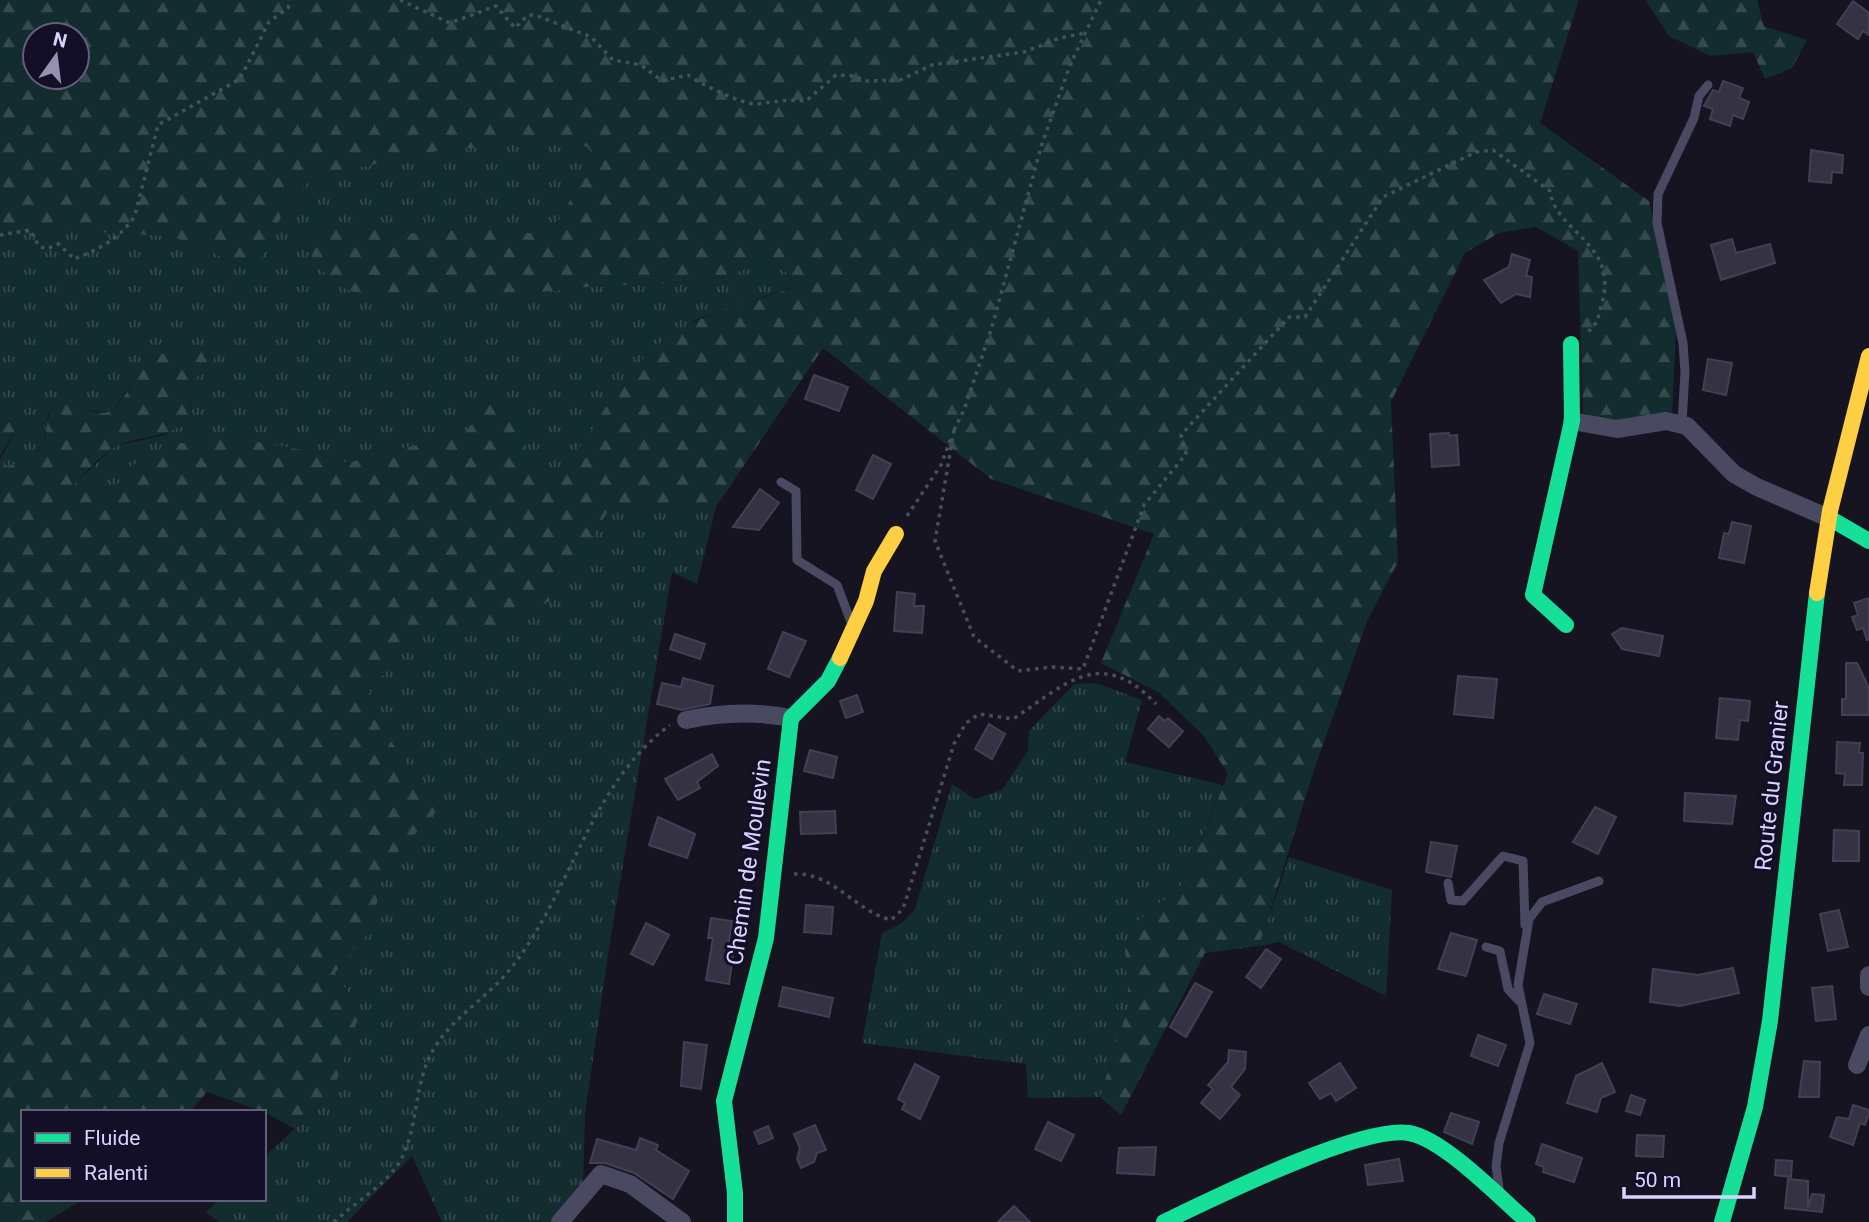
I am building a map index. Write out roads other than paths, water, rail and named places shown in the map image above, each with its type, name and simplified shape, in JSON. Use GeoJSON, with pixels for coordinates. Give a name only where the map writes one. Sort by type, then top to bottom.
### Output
{"type":"FeatureCollection","features":[{"type":"Feature","properties":{"kind":"street"},"geometry":{"type":"LineString","coordinates":[[1566,625],[1533,595],[1573,421],[1572,344]]}},
{"type":"Feature","properties":{"kind":"street","name":"Route du Granier"},"geometry":{"type":"LineString","coordinates":[[1722,1222],[1755,1107],[1766,1044],[1820,563],[1831,519],[1839,463],[1869,356]]}},
{"type":"Feature","properties":{"kind":"street"},"geometry":{"type":"LineString","coordinates":[[1573,421],[1617,429],[1666,421],[1682,424],[1734,474],[1757,487],[1831,519],[1869,541]]}},
{"type":"Feature","properties":{"kind":"street"},"geometry":{"type":"LineString","coordinates":[[686,720],[715,714],[759,712],[791,718],[828,681],[854,630],[874,571],[896,534]]}},
{"type":"Feature","properties":{"kind":"street","name":"Chemin de Moulevin"},"geometry":{"type":"LineString","coordinates":[[735,1222],[735,1193],[724,1101],[766,938],[791,718]]}},
{"type":"Feature","properties":{"kind":"street"},"geometry":{"type":"LineString","coordinates":[[1869,975],[1869,987]]}},
{"type":"Feature","properties":{"kind":"street"},"geometry":{"type":"LineString","coordinates":[[1857,1065],[1869,1035]]}},
{"type":"Feature","properties":{"kind":"street"},"geometry":{"type":"LineString","coordinates":[[1164,1222],[1324,1152],[1373,1136],[1407,1132],[1437,1146],[1528,1222]]}},
{"type":"Feature","properties":{"kind":"street"},"geometry":{"type":"LineString","coordinates":[[561,1222],[601,1174],[630,1184],[682,1222]]}},
{"type":"Feature","properties":{"kind":"lane"},"geometry":{"type":"LineString","coordinates":[[1682,424],[1685,372],[1682,343],[1657,223],[1658,194],[1694,118],[1699,96],[1707,85]]}},
{"type":"Feature","properties":{"kind":"lane"},"geometry":{"type":"LineString","coordinates":[[781,482],[796,491],[797,560],[837,586],[854,630]]}},
{"type":"Feature","properties":{"kind":"lane"},"geometry":{"type":"LineString","coordinates":[[1448,883],[1451,900],[1463,901],[1503,856],[1522,861],[1525,934]]}},
{"type":"Feature","properties":{"kind":"lane"},"geometry":{"type":"LineString","coordinates":[[1501,1200],[1496,1166],[1499,1143],[1530,1043],[1520,1003],[1518,970],[1529,919],[1542,902],[1599,881]]}},
{"type":"Feature","properties":{"kind":"lane"},"geometry":{"type":"LineString","coordinates":[[1486,947],[1500,951],[1508,989],[1520,1003]]}}]}
